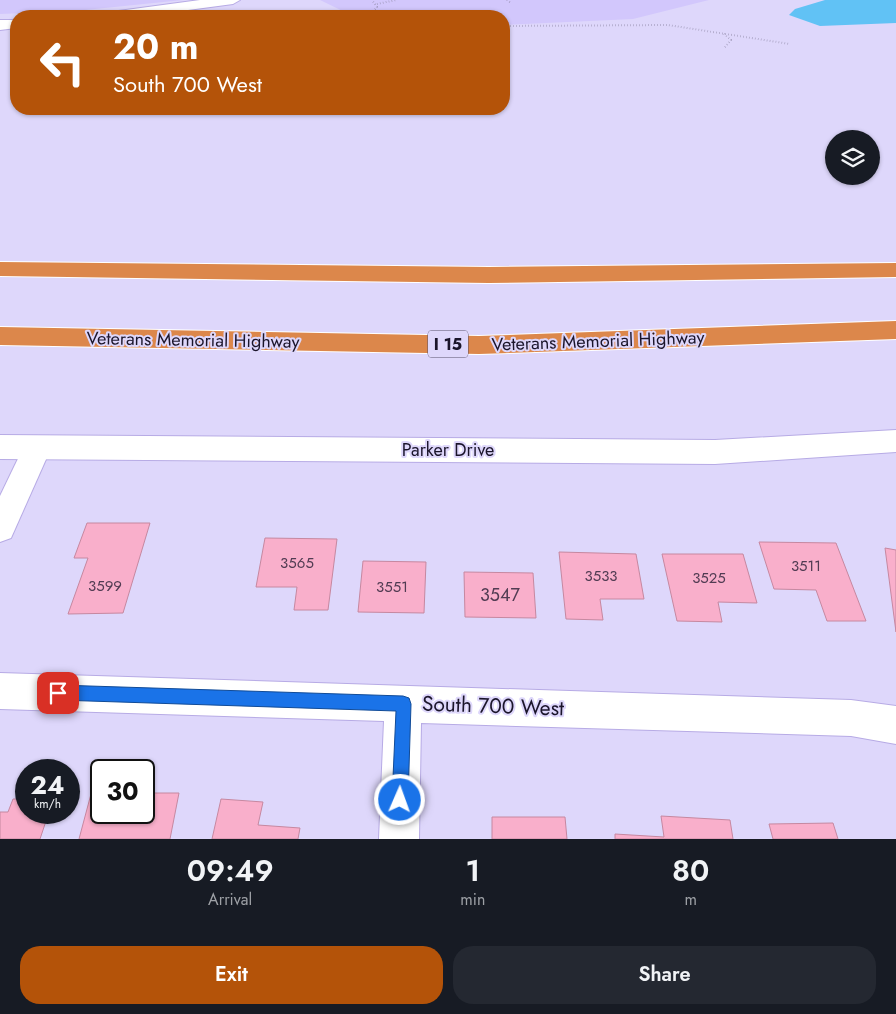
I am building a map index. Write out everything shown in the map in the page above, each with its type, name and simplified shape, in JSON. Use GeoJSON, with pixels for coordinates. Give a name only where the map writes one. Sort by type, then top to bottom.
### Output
{"type":"FeatureCollection","features":[{"type":"Feature","properties":{"kind":"highway"},"geometry":{"type":"LineString","coordinates":[[0,269],[488,275],[896,270]]}},
{"type":"Feature","properties":{"kind":"highway","name":"Veterans Memorial Highway"},"geometry":{"type":"LineString","coordinates":[[0,336],[479,345],[896,330]]}},
{"type":"Feature","properties":{"kind":"street"},"geometry":{"type":"LineString","coordinates":[[157,10],[233,0]]}},
{"type":"Feature","properties":{"kind":"street","name":"Parker Drive"},"geometry":{"type":"LineString","coordinates":[[0,447],[715,452],[896,440]]}},
{"type":"Feature","properties":{"kind":"street"},"geometry":{"type":"LineString","coordinates":[[0,528],[37,448]]}},
{"type":"Feature","properties":{"kind":"street","name":"South 700 West"},"geometry":{"type":"LineString","coordinates":[[0,691],[851,718],[896,725]]}},
{"type":"Feature","properties":{"kind":"street"},"geometry":{"type":"LineString","coordinates":[[399,839],[403,704]]}},
{"type":"Feature","properties":{"kind":"path"},"geometry":{"type":"LineString","coordinates":[[372,0],[377,4]]}},
{"type":"Feature","properties":{"kind":"path"},"geometry":{"type":"LineString","coordinates":[[373,10],[377,4],[396,0]]}},
{"type":"Feature","properties":{"kind":"path"},"geometry":{"type":"LineString","coordinates":[[506,0],[511,3]]}},
{"type":"Feature","properties":{"kind":"path"},"geometry":{"type":"LineString","coordinates":[[510,26],[668,25],[790,44]]}},
{"type":"Feature","properties":{"kind":"path"},"geometry":{"type":"LineString","coordinates":[[721,33],[731,40],[725,46]]}},
{"type":"Feature","properties":{"kind":"shaded area"},"geometry":{"type":"Polygon","coordinates":[[[0,0],[183,0],[85,10],[10,10],[10,14],[0,14],[0,0]]]}},
{"type":"Feature","properties":{"kind":"shaded area"},"geometry":{"type":"Polygon","coordinates":[[[320,0],[709,0],[633,19],[510,25],[510,10],[341,10],[320,0]]]}},
{"type":"Feature","properties":{"kind":"water"},"geometry":{"type":"Polygon","coordinates":[[[825,0],[896,0],[896,23],[820,26],[789,15],[795,9],[825,0]]]}},
{"type":"Feature","properties":{"kind":"building"},"geometry":{"type":"Polygon","coordinates":[[[87,523],[150,523],[123,613],[68,614],[88,558],[74,558],[87,523]]]}},
{"type":"Feature","properties":{"kind":"building"},"geometry":{"type":"Polygon","coordinates":[[[265,538],[337,539],[328,610],[294,610],[297,587],[256,587],[265,538]]]}},
{"type":"Feature","properties":{"kind":"building"},"geometry":{"type":"Polygon","coordinates":[[[759,542],[836,543],[866,621],[827,621],[816,590],[774,589],[759,542]]]}},
{"type":"Feature","properties":{"kind":"building"},"geometry":{"type":"Polygon","coordinates":[[[885,548],[896,550],[896,632],[885,548]]]}},
{"type":"Feature","properties":{"kind":"building"},"geometry":{"type":"Polygon","coordinates":[[[559,552],[636,554],[644,599],[600,599],[603,620],[566,619],[559,552]]]}},
{"type":"Feature","properties":{"kind":"building"},"geometry":{"type":"Polygon","coordinates":[[[662,554],[743,554],[757,603],[718,602],[722,622],[677,621],[662,554]]]}},
{"type":"Feature","properties":{"kind":"building"},"geometry":{"type":"Polygon","coordinates":[[[363,561],[426,562],[424,613],[358,612],[363,561]]]}},
{"type":"Feature","properties":{"kind":"building"},"geometry":{"type":"Polygon","coordinates":[[[464,572],[533,573],[536,618],[465,617],[464,572]]]}},
{"type":"Feature","properties":{"kind":"building"},"geometry":{"type":"Polygon","coordinates":[[[155,793],[179,793],[170,839],[79,839],[90,798],[90,824],[155,824],[155,793]]]}},
{"type":"Feature","properties":{"kind":"building"},"geometry":{"type":"Polygon","coordinates":[[[13,799],[15,799],[15,824],[45,824],[40,839],[0,839],[0,812],[8,812],[13,799]]]}},
{"type":"Feature","properties":{"kind":"building"},"geometry":{"type":"Polygon","coordinates":[[[221,799],[263,802],[258,825],[300,828],[298,839],[212,839],[221,799]]]}},
{"type":"Feature","properties":{"kind":"building"},"geometry":{"type":"Polygon","coordinates":[[[661,816],[730,820],[733,839],[615,839],[615,834],[664,837],[661,816]]]}},
{"type":"Feature","properties":{"kind":"building"},"geometry":{"type":"Polygon","coordinates":[[[492,817],[565,817],[567,839],[492,839],[492,817]]]}},
{"type":"Feature","properties":{"kind":"building"},"geometry":{"type":"Polygon","coordinates":[[[833,823],[838,839],[773,839],[769,824],[833,823]]]}},
{"type":"Feature","properties":{"kind":"route"},"geometry":{"type":"LineString","coordinates":[[58,693],[403,704],[400,800]]}}]}
